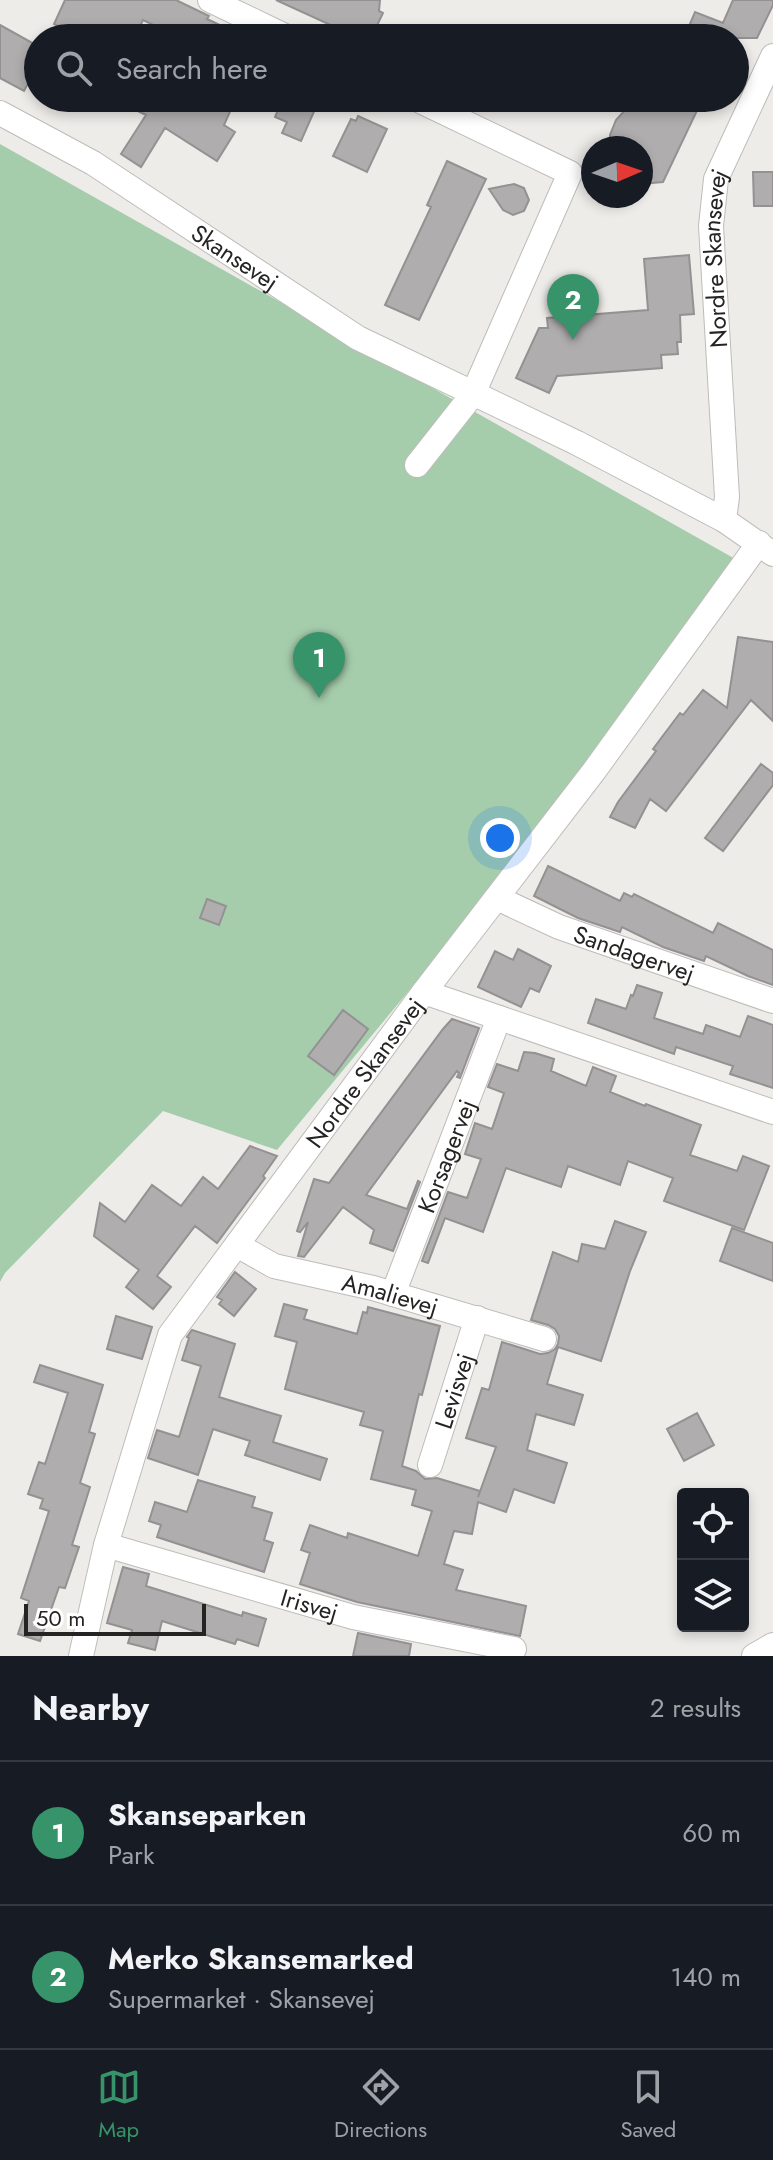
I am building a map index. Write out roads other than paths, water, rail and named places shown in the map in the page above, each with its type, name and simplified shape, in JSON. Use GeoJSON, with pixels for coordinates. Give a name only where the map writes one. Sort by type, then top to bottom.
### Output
{"type":"FeatureCollection","features":[{"type":"Feature","properties":{"kind":"street"},"geometry":{"type":"LineString","coordinates":[[210,0],[260,24]]}},
{"type":"Feature","properties":{"kind":"street","name":"Nordre Skansevej"},"geometry":{"type":"LineString","coordinates":[[749,108],[773,56]]}},
{"type":"Feature","properties":{"kind":"street"},"geometry":{"type":"LineString","coordinates":[[417,465],[473,394],[570,173],[443,112]]}},
{"type":"Feature","properties":{"kind":"street","name":"Nordre Skansevej"},"geometry":{"type":"LineString","coordinates":[[724,520],[727,497],[711,226],[716,179],[747,112]]}},
{"type":"Feature","properties":{"kind":"street","name":"Skansevej"},"geometry":{"type":"LineString","coordinates":[[0,113],[93,163],[358,338],[577,443],[724,520],[766,548]]}},
{"type":"Feature","properties":{"kind":"street","name":"Nordre Skansevej"},"geometry":{"type":"LineString","coordinates":[[81,1656],[106,1545],[170,1335],[424,992],[766,548]]}},
{"type":"Feature","properties":{"kind":"street","name":"Sandagervej"},"geometry":{"type":"LineString","coordinates":[[497,898],[559,927],[773,1001]]}},
{"type":"Feature","properties":{"kind":"street"},"geometry":{"type":"LineString","coordinates":[[424,992],[773,1112]]}},
{"type":"Feature","properties":{"kind":"street","name":"Korsagervej"},"geometry":{"type":"LineString","coordinates":[[393,1294],[499,1018]]}},
{"type":"Feature","properties":{"kind":"street","name":"Amalievej"},"geometry":{"type":"LineString","coordinates":[[237,1245],[274,1266],[393,1294],[544,1339]]}},
{"type":"Feature","properties":{"kind":"street","name":"Levisvej"},"geometry":{"type":"LineString","coordinates":[[430,1465],[477,1318]]}},
{"type":"Feature","properties":{"kind":"street","name":"Irisvej"},"geometry":{"type":"LineString","coordinates":[[106,1545],[353,1617],[514,1649]]}},
{"type":"Feature","properties":{"kind":"street"},"geometry":{"type":"LineString","coordinates":[[754,1656],[773,1645]]}},
{"type":"Feature","properties":{"kind":"place","name":"Merko Skansemarked"},"geometry":{"type":"Point","coordinates":[573,340]}},
{"type":"Feature","properties":{"kind":"place","name":"Skanseparken"},"geometry":{"type":"Point","coordinates":[319,698]}}]}
